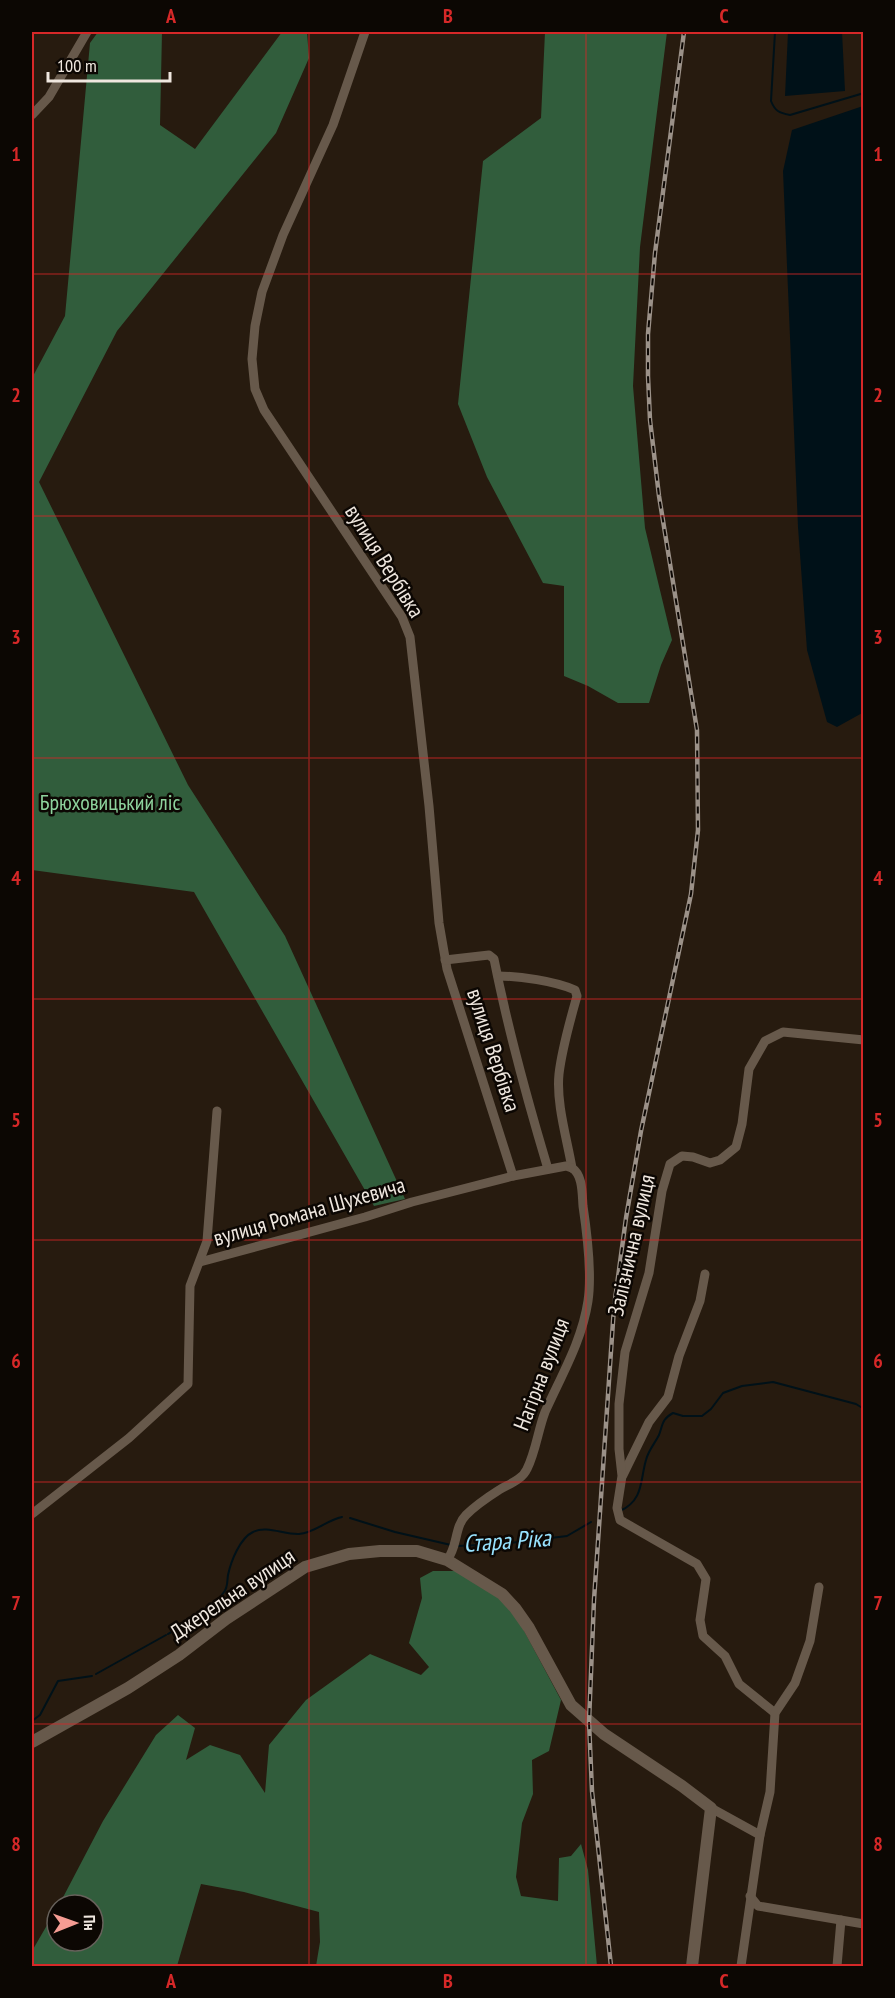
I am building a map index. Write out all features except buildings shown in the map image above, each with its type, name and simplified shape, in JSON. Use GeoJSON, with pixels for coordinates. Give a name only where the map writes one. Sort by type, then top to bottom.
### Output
{"type":"FeatureCollection","features":[{"type":"Feature","properties":{"kind":"street"},"geometry":{"type":"LineString","coordinates":[[32,116],[50,97],[87,32]]}},
{"type":"Feature","properties":{"kind":"street","name":"вулиця Вербівка"},"geometry":{"type":"LineString","coordinates":[[365,32],[333,125],[283,235],[262,292],[255,326],[252,359],[255,389],[264,410],[402,617],[410,637],[429,806],[439,923],[445,960],[513,1176]]}},
{"type":"Feature","properties":{"kind":"street"},"geometry":{"type":"LineString","coordinates":[[445,960],[489,955],[494,959],[520,1073],[548,1169]]}},
{"type":"Feature","properties":{"kind":"street","name":"Нагірна вулиця"},"geometry":{"type":"LineString","coordinates":[[450,1557],[459,1524],[466,1514],[498,1490],[521,1477],[527,1470],[544,1414],[576,1345],[584,1321],[588,1291],[585,1219],[580,1179],[577,1171],[572,1168],[559,1090],[559,1074],[566,1035],[577,996],[575,990],[568,987],[498,976]]}},
{"type":"Feature","properties":{"kind":"street","name":"Залізнична вулиця"},"geometry":{"type":"LineString","coordinates":[[775,1713],[739,1684],[725,1656],[704,1636],[700,1620],[706,1579],[696,1564],[620,1520],[617,1508],[622,1476],[619,1449],[619,1404],[625,1352],[649,1273],[662,1191],[670,1164],[682,1156],[710,1163],[720,1160],[735,1147],[742,1124],[749,1069],[765,1041],[783,1032],[864,1040]]}},
{"type":"Feature","properties":{"kind":"street"},"geometry":{"type":"LineString","coordinates":[[200,1262],[207,1241],[217,1111]]}},
{"type":"Feature","properties":{"kind":"street","name":"вулиця Романа Шухевича"},"geometry":{"type":"LineString","coordinates":[[32,1514],[141,1429],[188,1384],[190,1286],[200,1262],[513,1176],[566,1166],[572,1168]]}},
{"type":"Feature","properties":{"kind":"street","name":"Залізнична вулиця"},"geometry":{"type":"LineString","coordinates":[[622,1476],[649,1422],[668,1397],[679,1356],[699,1301],[705,1274]]}},
{"type":"Feature","properties":{"kind":"street","name":"Джерельна вулиця"},"geometry":{"type":"LineString","coordinates":[[32,1742],[136,1683],[179,1655],[226,1619],[305,1567],[349,1554],[417,1551],[450,1557],[508,1600],[529,1628],[571,1705],[604,1734],[711,1808],[760,1835]]}},
{"type":"Feature","properties":{"kind":"street"},"geometry":{"type":"LineString","coordinates":[[741,1966],[760,1835],[770,1792],[775,1713],[799,1673],[810,1641],[819,1587]]}},
{"type":"Feature","properties":{"kind":"street"},"geometry":{"type":"LineString","coordinates":[[692,1966],[711,1808]]}},
{"type":"Feature","properties":{"kind":"street"},"geometry":{"type":"LineString","coordinates":[[750,1896],[758,1906],[864,1924]]}},
{"type":"Feature","properties":{"kind":"street"},"geometry":{"type":"LineString","coordinates":[[837,1966],[841,1920]]}},
{"type":"Feature","properties":{"kind":"green space","name":"Брюховицький ліс"},"geometry":{"type":"Polygon","coordinates":[[[98,32],[162,32],[160,125],[195,149],[282,32],[307,32],[309,58],[276,133],[117,331],[39,482],[188,785],[285,936],[405,1199],[374,1206],[194,892],[32,870],[32,378],[65,316],[90,43],[98,32]]]}},
{"type":"Feature","properties":{"kind":"green space"},"geometry":{"type":"Polygon","coordinates":[[[545,32],[667,32],[640,247],[633,386],[645,528],[672,640],[649,703],[618,703],[564,676],[564,586],[543,583],[487,477],[458,404],[483,161],[541,118],[545,32]]]}},
{"type":"Feature","properties":{"kind":"green space"},"geometry":{"type":"Polygon","coordinates":[[[433,1571],[463,1571],[507,1599],[561,1700],[549,1751],[532,1760],[533,1794],[522,1823],[516,1877],[521,1896],[558,1901],[559,1858],[571,1856],[581,1844],[588,1870],[597,1966],[316,1966],[320,1942],[319,1912],[244,1892],[201,1884],[177,1966],[32,1966],[32,1951],[45,1929],[45,1953],[105,1953],[105,1893],[65,1893],[103,1821],[156,1735],[178,1715],[195,1728],[186,1760],[210,1745],[240,1755],[265,1793],[269,1745],[306,1700],[370,1654],[421,1675],[429,1667],[409,1643],[422,1598],[420,1578],[433,1571]]]}},
{"type":"Feature","properties":{"kind":"shaded area"},"geometry":{"type":"Polygon","coordinates":[[[788,32],[842,32],[845,91],[785,96],[788,32]]]}},
{"type":"Feature","properties":{"kind":"shaded area"},"geometry":{"type":"Polygon","coordinates":[[[863,106],[864,712],[837,727],[827,722],[807,650],[798,527],[783,171],[792,130],[863,106]]]}},
{"type":"Feature","properties":{"kind":"waterway"},"geometry":{"type":"LineString","coordinates":[[775,32],[771,101],[778,111],[790,115],[864,93]]}},
{"type":"Feature","properties":{"kind":"waterway","name":"Стара Ріка"},"geometry":{"type":"LineString","coordinates":[[620,1511],[628,1506],[637,1495],[648,1453],[665,1420],[673,1413],[683,1416],[702,1416],[711,1409],[723,1393],[742,1386],[773,1382],[856,1404],[864,1409]]}},
{"type":"Feature","properties":{"kind":"waterway","name":"Стара Ріка"},"geometry":{"type":"LineString","coordinates":[[168,1634],[219,1598],[226,1588],[234,1557],[248,1535],[258,1530],[305,1533],[342,1517]]}},
{"type":"Feature","properties":{"kind":"waterway","name":"Стара Ріка"},"geometry":{"type":"LineString","coordinates":[[350,1518],[395,1532],[451,1545]]}},
{"type":"Feature","properties":{"kind":"waterway","name":"Стара Ріка"},"geometry":{"type":"LineString","coordinates":[[457,1546],[502,1544],[567,1536],[591,1522]]}},
{"type":"Feature","properties":{"kind":"waterway","name":"Стара Ріка"},"geometry":{"type":"LineString","coordinates":[[96,1674],[166,1635]]}},
{"type":"Feature","properties":{"kind":"waterway","name":"Стара Ріка"},"geometry":{"type":"LineString","coordinates":[[32,1721],[40,1715],[58,1681],[92,1676]]}},
{"type":"Feature","properties":{"kind":"railway"},"geometry":{"type":"LineString","coordinates":[[611,1966],[592,1791],[589,1722],[594,1600],[614,1307],[641,1131],[691,894],[698,830],[697,730],[659,496],[650,420],[648,376],[648,334],[655,253],[684,32]]}}]}
